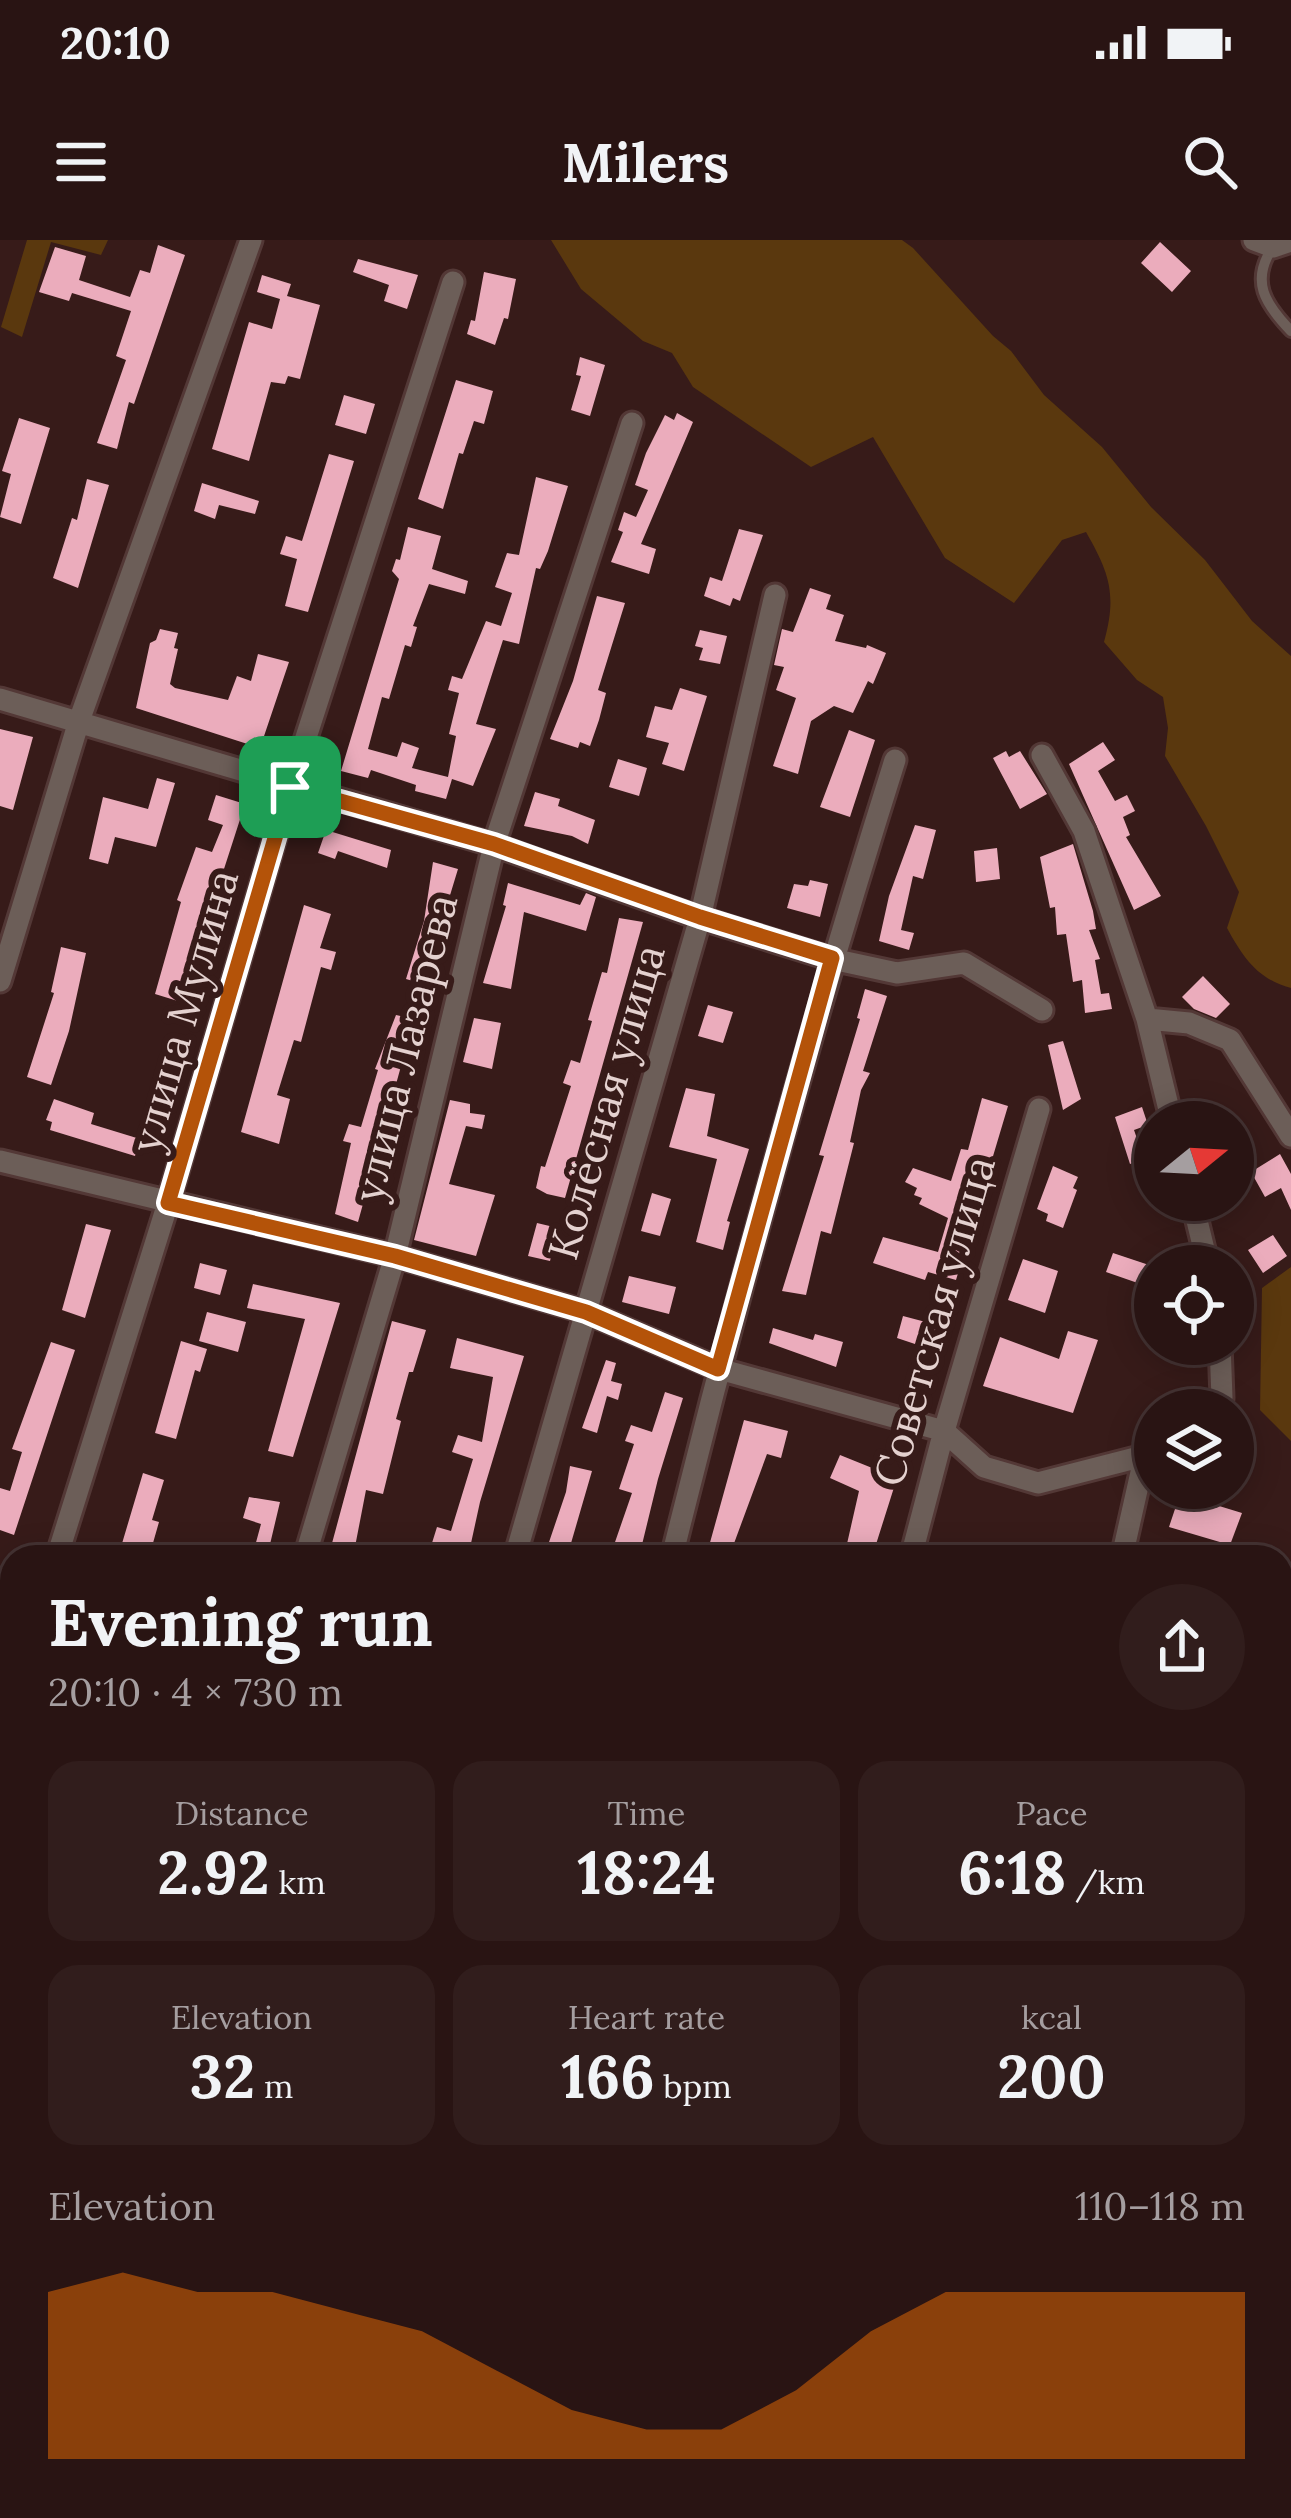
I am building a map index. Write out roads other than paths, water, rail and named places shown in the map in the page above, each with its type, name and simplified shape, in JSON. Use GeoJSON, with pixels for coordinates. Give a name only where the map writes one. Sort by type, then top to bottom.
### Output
{"type":"FeatureCollection","features":[{"type":"Feature","properties":{"kind":"street"},"geometry":{"type":"LineString","coordinates":[[0,981],[79,721],[251,240]]}},
{"type":"Feature","properties":{"kind":"street","name":"улица Мулина"},"geometry":{"type":"LineString","coordinates":[[61,1545],[168,1203],[290,787],[454,282]]}},
{"type":"Feature","properties":{"kind":"street","name":"улица Лазарева"},"geometry":{"type":"LineString","coordinates":[[309,1545],[395,1256],[494,844],[632,423]]}},
{"type":"Feature","properties":{"kind":"street","name":"Колёсная улица"},"geometry":{"type":"LineString","coordinates":[[518,1545],[700,917],[776,596]]}},
{"type":"Feature","properties":{"kind":"street"},"geometry":{"type":"LineString","coordinates":[[0,699],[494,844],[832,958],[897,974],[964,962],[1042,1010]]}},
{"type":"Feature","properties":{"kind":"street"},"geometry":{"type":"LineString","coordinates":[[1042,755],[1084,831],[1147,1019],[1167,1101]]}},
{"type":"Feature","properties":{"kind":"street"},"geometry":{"type":"LineString","coordinates":[[676,1545],[718,1369],[832,958],[895,760]]}},
{"type":"Feature","properties":{"kind":"street"},"geometry":{"type":"LineString","coordinates":[[1147,1019],[1189,1024],[1230,1040],[1291,1136]]}},
{"type":"Feature","properties":{"kind":"street","name":"Советская улица"},"geometry":{"type":"LineString","coordinates":[[914,1545],[1040,1109]]}},
{"type":"Feature","properties":{"kind":"street"},"geometry":{"type":"LineString","coordinates":[[0,1161],[395,1256],[586,1312],[718,1369],[944,1431],[984,1467],[1038,1483],[1134,1460]]}},
{"type":"Feature","properties":{"kind":"street"},"geometry":{"type":"LineString","coordinates":[[1125,1545],[1135,1509]]}},
{"type":"Feature","properties":{"kind":"lane"},"geometry":{"type":"LineString","coordinates":[[1273,243],[1261,265],[1262,287],[1276,316],[1291,331]]}}]}
